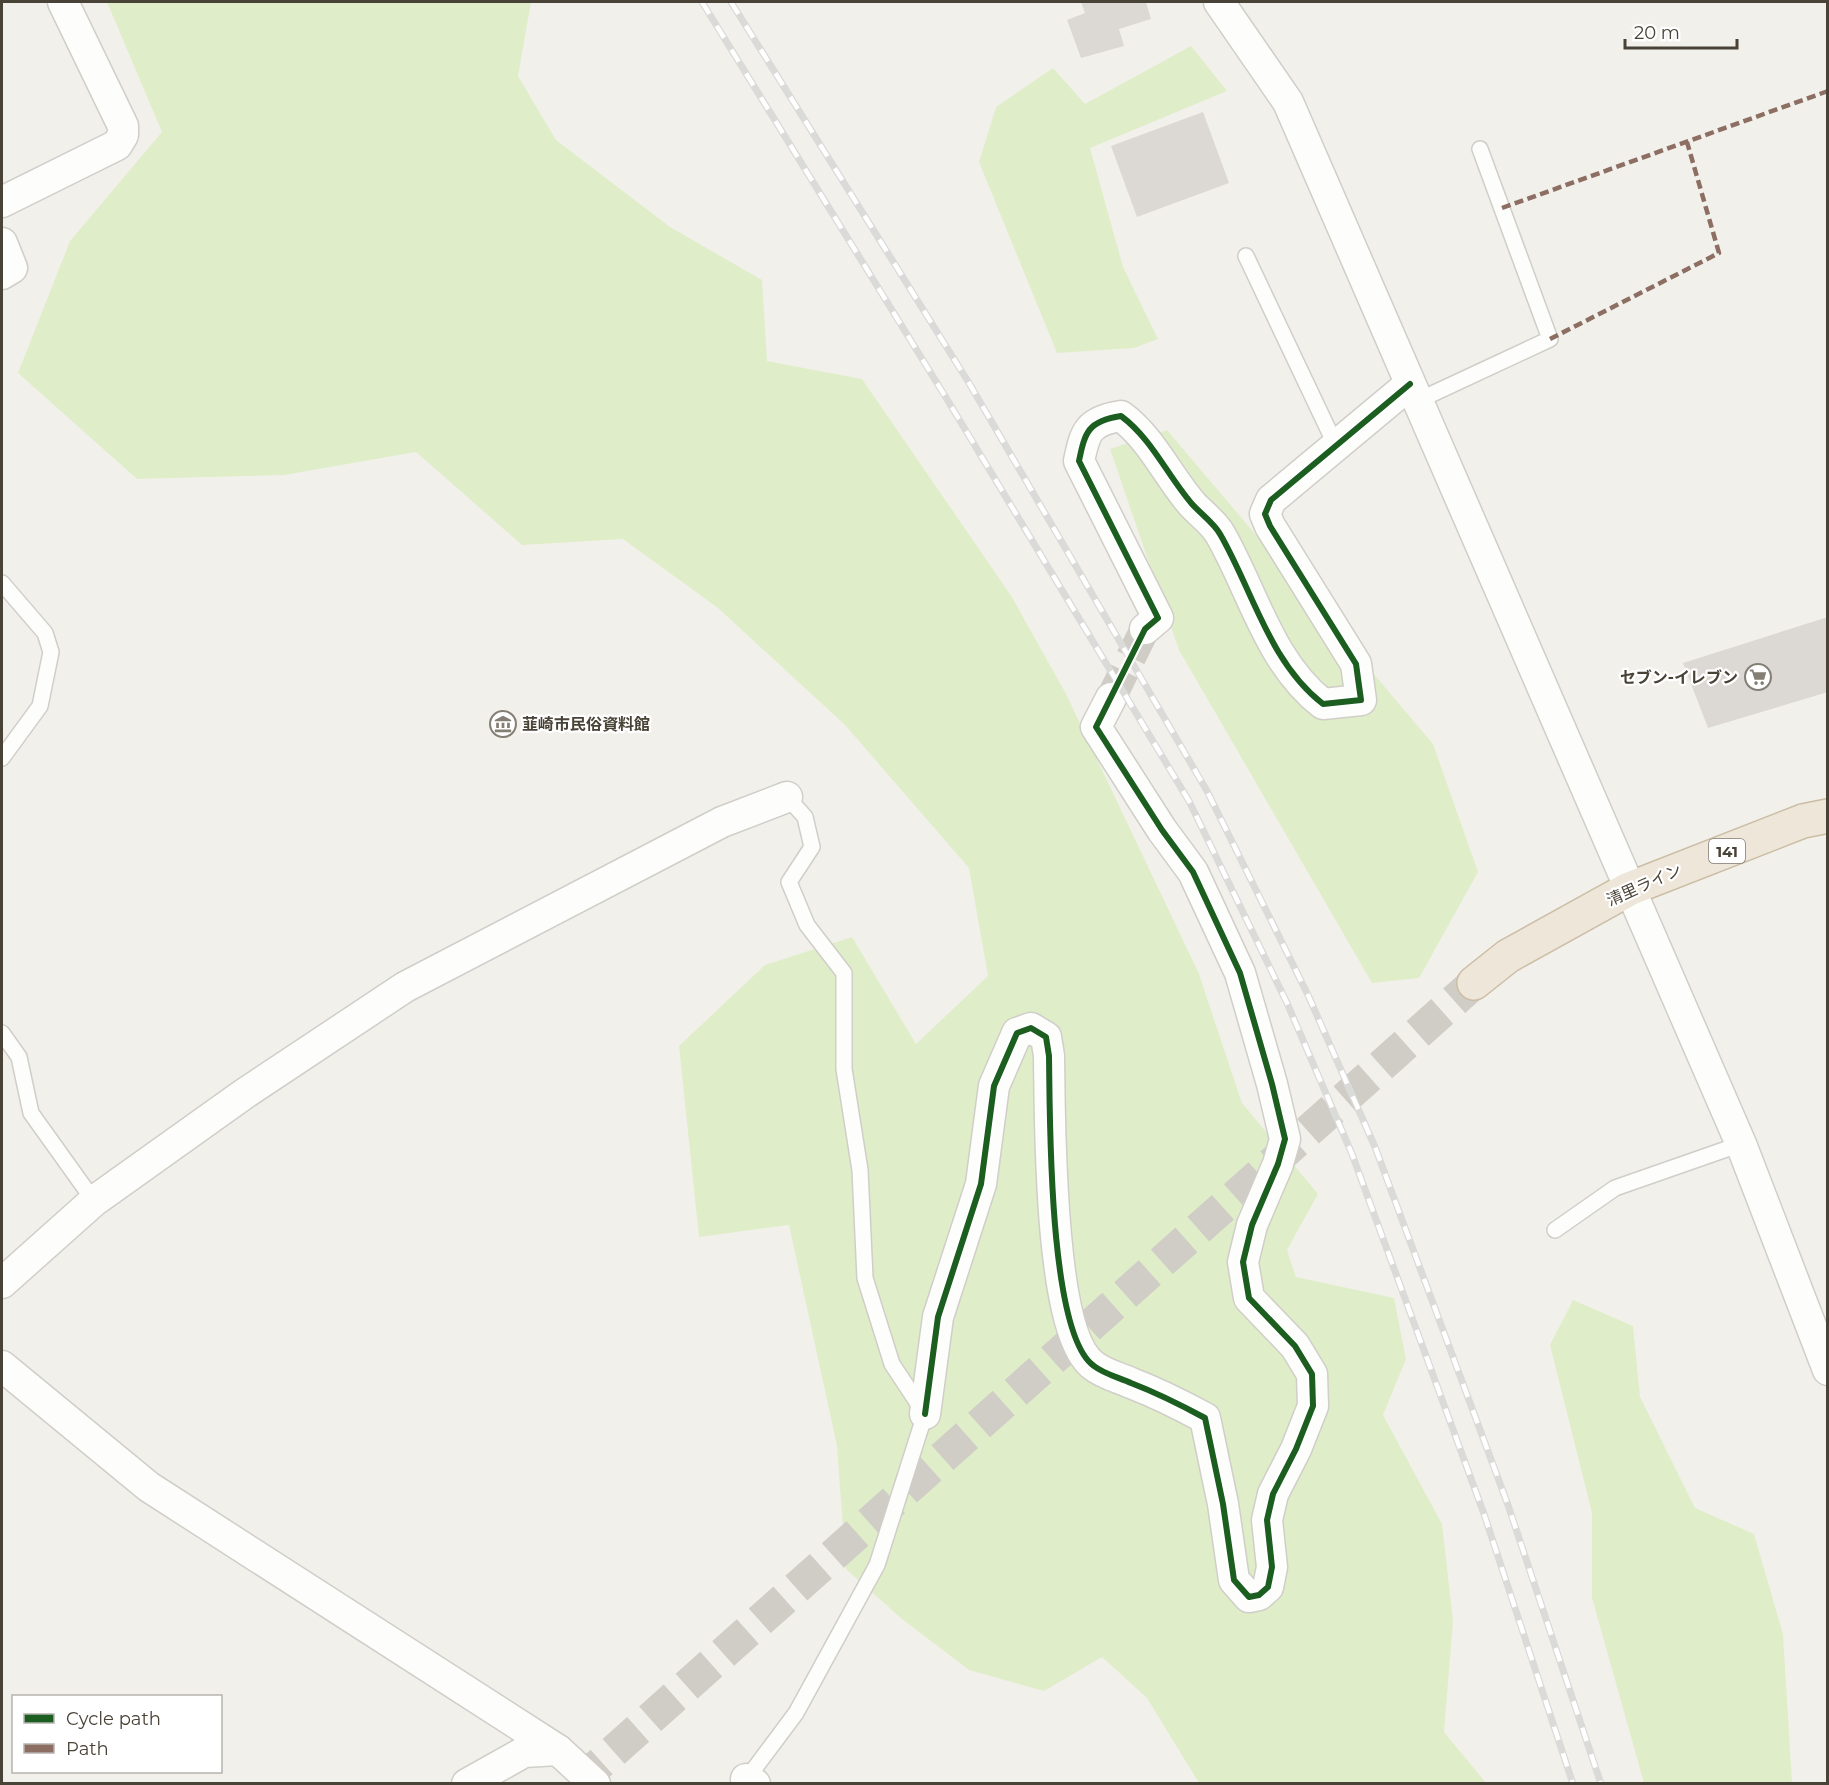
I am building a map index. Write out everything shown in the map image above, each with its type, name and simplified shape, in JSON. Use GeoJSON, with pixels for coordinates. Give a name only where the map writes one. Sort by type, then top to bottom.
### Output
{"type":"FeatureCollection","features":[{"type":"Feature","properties":{"kind":"highway","name":"清里ライン"},"geometry":{"type":"LineString","coordinates":[[1474,983],[1509,956],[1629,889],[1803,821],[1827,816]]}},
{"type":"Feature","properties":{"kind":"street"},"geometry":{"type":"LineString","coordinates":[[2,202],[117,145],[123,135],[123,126],[63,2]]}},
{"type":"Feature","properties":{"kind":"street"},"geometry":{"type":"LineString","coordinates":[[1219,2],[1288,102],[1741,1144],[1827,1370]]}},
{"type":"Feature","properties":{"kind":"street"},"geometry":{"type":"LineString","coordinates":[[2,243],[12,268],[2,274]]}},
{"type":"Feature","properties":{"kind":"street"},"geometry":{"type":"LineString","coordinates":[[1145,629],[1158,618],[1079,461],[1085,434],[1103,419],[1121,416],[1137,428],[1192,504],[1219,532],[1279,655],[1306,691],[1323,704],[1361,700],[1356,664],[1270,526],[1265,514],[1271,500],[1336,446],[1414,392]]}},
{"type":"Feature","properties":{"kind":"street"},"geometry":{"type":"LineString","coordinates":[[926,1414],[938,1317],[981,1184],[994,1086],[1017,1033],[1031,1028],[1046,1037],[1049,1056],[1051,1181],[1063,1295],[1077,1346],[1093,1366],[1174,1401],[1205,1418],[1234,1580],[1248,1597],[1259,1595],[1268,1587],[1272,1567],[1267,1520],[1274,1494],[1296,1449],[1313,1406],[1312,1374],[1295,1346],[1248,1298],[1244,1262],[1252,1225],[1278,1164],[1285,1139],[1272,1084],[1240,973],[1192,872],[1162,830],[1096,727],[1111,698]]}},
{"type":"Feature","properties":{"kind":"street"},"geometry":{"type":"LineString","coordinates":[[2,1283],[94,1201],[244,1094],[405,987],[723,822],[787,797]]}},
{"type":"Feature","properties":{"kind":"street"},"geometry":{"type":"LineString","coordinates":[[2,1366],[149,1487],[558,1750],[596,1784]]}},
{"type":"Feature","properties":{"kind":"street"},"geometry":{"type":"LineString","coordinates":[[467,1784],[524,1752],[558,1750]]}},
{"type":"Feature","properties":{"kind":"lane"},"geometry":{"type":"LineString","coordinates":[[1414,392],[1550,339],[1480,149]]}},
{"type":"Feature","properties":{"kind":"lane"},"geometry":{"type":"LineString","coordinates":[[1246,256],[1336,446]]}},
{"type":"Feature","properties":{"kind":"lane"},"geometry":{"type":"LineString","coordinates":[[2,583],[45,633],[51,652],[40,706],[2,758]]}},
{"type":"Feature","properties":{"kind":"lane"},"geometry":{"type":"LineString","coordinates":[[748,1782],[796,1713],[877,1565],[926,1414],[892,1364],[865,1278],[860,1170],[844,1069],[844,973],[807,925],[789,882],[812,847],[805,817],[787,797]]}},
{"type":"Feature","properties":{"kind":"lane"},"geometry":{"type":"LineString","coordinates":[[2,1033],[19,1057],[31,1113],[94,1201]]}},
{"type":"Feature","properties":{"kind":"lane"},"geometry":{"type":"LineString","coordinates":[[1555,1230],[1615,1188],[1741,1144]]}},
{"type":"Feature","properties":{"kind":"green space"},"geometry":{"type":"Polygon","coordinates":[[[107,2],[531,2],[518,76],[556,140],[670,227],[762,280],[767,361],[862,379],[1012,597],[1066,694],[1199,974],[1242,1103],[1318,1194],[1287,1250],[1296,1277],[1394,1298],[1406,1359],[1383,1415],[1442,1524],[1453,1621],[1444,1732],[1486,1783],[1199,1783],[1147,1698],[1102,1657],[1044,1691],[969,1670],[902,1619],[846,1569],[837,1446],[789,1225],[699,1237],[679,1046],[765,965],[852,937],[916,1044],[988,976],[969,868],[845,725],[718,608],[623,539],[522,545],[416,452],[284,475],[137,479],[18,373],[70,241],[162,132],[107,2]]]}},
{"type":"Feature","properties":{"kind":"green space"},"geometry":{"type":"Polygon","coordinates":[[[1191,46],[1227,91],[1090,148],[1123,267],[1158,339],[1134,348],[1057,353],[979,162],[996,107],[1053,68],[1085,104],[1191,46]]]}},
{"type":"Feature","properties":{"kind":"green space"},"geometry":{"type":"Polygon","coordinates":[[[1167,430],[1433,744],[1478,872],[1419,978],[1372,983],[1179,650],[1110,449],[1167,430]]]}},
{"type":"Feature","properties":{"kind":"green space"},"geometry":{"type":"Polygon","coordinates":[[[1573,1300],[1633,1326],[1640,1397],[1695,1508],[1754,1534],[1783,1634],[1792,1783],[1644,1783],[1592,1598],[1592,1513],[1550,1345],[1573,1300]]]}},
{"type":"Feature","properties":{"kind":"building"},"geometry":{"type":"Polygon","coordinates":[[[1081,2],[1146,2],[1151,19],[1119,29],[1124,46],[1081,58],[1067,20],[1085,13],[1081,2]]]}},
{"type":"Feature","properties":{"kind":"building"},"geometry":{"type":"Polygon","coordinates":[[[1203,112],[1229,183],[1137,217],[1111,146],[1203,112]]]}},
{"type":"Feature","properties":{"kind":"building","name":"セブン-イレブン"},"geometry":{"type":"Polygon","coordinates":[[[1828,617],[1828,692],[1708,728],[1683,663],[1828,617]]]}},
{"type":"Feature","properties":{"kind":"tunnel"},"geometry":{"type":"LineString","coordinates":[[1111,698],[1145,629]]}},
{"type":"Feature","properties":{"kind":"tunnel"},"geometry":{"type":"LineString","coordinates":[[577,1784],[1474,983]]}},
{"type":"Feature","properties":{"kind":"railway"},"geometry":{"type":"LineString","coordinates":[[702,2],[945,396],[1189,801],[1287,1003],[1352,1154],[1484,1514],[1573,1784]]}},
{"type":"Feature","properties":{"kind":"railway"},"geometry":{"type":"LineString","coordinates":[[731,2],[969,383],[1207,791],[1308,995],[1375,1147],[1508,1505],[1601,1784]]}},
{"type":"Feature","properties":{"kind":"marked path"},"geometry":{"type":"LineString","coordinates":[[1502,208],[1828,91]]}},
{"type":"Feature","properties":{"kind":"marked path"},"geometry":{"type":"LineString","coordinates":[[1550,339],[1719,253],[1687,142]]}},
{"type":"Feature","properties":{"kind":"cycle path"},"geometry":{"type":"LineString","coordinates":[[925,1414],[938,1317],[981,1184],[994,1086],[1017,1033],[1031,1028],[1046,1037],[1049,1056],[1055,1221],[1060,1269],[1068,1312],[1079,1346],[1098,1369],[1160,1395],[1205,1418],[1223,1504],[1234,1580],[1249,1597],[1259,1595],[1268,1587],[1272,1567],[1267,1520],[1273,1494],[1296,1449],[1313,1406],[1312,1374],[1295,1346],[1249,1298],[1243,1262],[1252,1225],[1278,1164],[1285,1139],[1272,1084],[1240,973],[1193,872],[1162,830],[1096,727],[1145,629],[1158,618],[1079,461],[1086,435],[1095,425],[1101,421],[1121,416],[1132,425],[1142,435],[1183,493],[1217,530],[1232,556],[1275,647],[1304,687],[1323,704],[1361,700],[1356,664],[1270,526],[1265,514],[1271,500],[1410,384]]}},
{"type":"Feature","properties":{"kind":"place","name":"セブン-イレブン"},"geometry":{"type":"Point","coordinates":[1758,677]}},
{"type":"Feature","properties":{"kind":"place","name":"韮崎市民俗資料館"},"geometry":{"type":"Point","coordinates":[503,724]}}]}
